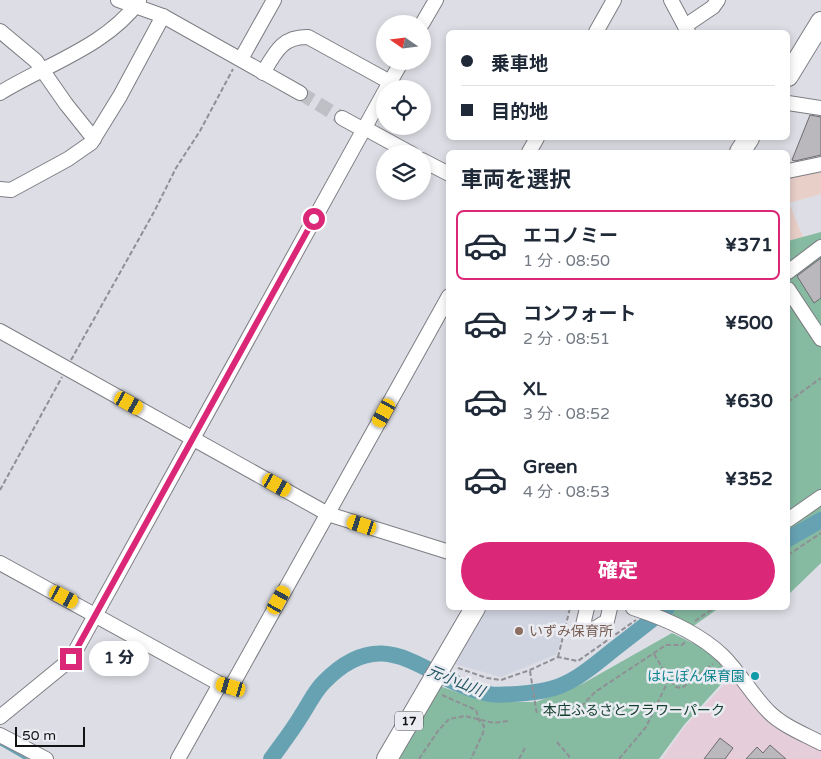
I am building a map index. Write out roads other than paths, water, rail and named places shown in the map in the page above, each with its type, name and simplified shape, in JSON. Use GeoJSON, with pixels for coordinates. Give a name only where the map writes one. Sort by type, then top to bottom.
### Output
{"type":"FeatureCollection","features":[{"type":"Feature","properties":{"kind":"highway"},"geometry":{"type":"LineString","coordinates":[[790,73],[821,22]]}},
{"type":"Feature","properties":{"kind":"highway","name":"17"},"geometry":{"type":"LineString","coordinates":[[387,759],[475,610]]}},
{"type":"Feature","properties":{"kind":"street"},"geometry":{"type":"LineString","coordinates":[[118,0],[138,3],[230,55],[241,59],[300,94]]}},
{"type":"Feature","properties":{"kind":"street"},"geometry":{"type":"LineString","coordinates":[[241,59],[274,0]]}},
{"type":"Feature","properties":{"kind":"street"},"geometry":{"type":"LineString","coordinates":[[427,15],[436,0]]}},
{"type":"Feature","properties":{"kind":"street"},"geometry":{"type":"LineString","coordinates":[[597,30],[614,0]]}},
{"type":"Feature","properties":{"kind":"street"},"geometry":{"type":"LineString","coordinates":[[672,0],[687,29],[713,7],[718,0]]}},
{"type":"Feature","properties":{"kind":"street"},"geometry":{"type":"LineString","coordinates":[[0,93],[78,51],[114,26],[138,3]]}},
{"type":"Feature","properties":{"kind":"street"},"geometry":{"type":"LineString","coordinates":[[0,189],[11,190],[68,160],[91,143],[120,96],[163,16]]}},
{"type":"Feature","properties":{"kind":"street"},"geometry":{"type":"LineString","coordinates":[[0,31],[36,61],[94,139]]}},
{"type":"Feature","properties":{"kind":"street"},"geometry":{"type":"LineString","coordinates":[[263,73],[283,44],[299,37],[308,38],[376,80]]}},
{"type":"Feature","properties":{"kind":"street"},"geometry":{"type":"LineString","coordinates":[[790,103],[821,108]]}},
{"type":"Feature","properties":{"kind":"street"},"geometry":{"type":"LineString","coordinates":[[0,718],[71,659],[376,108]]}},
{"type":"Feature","properties":{"kind":"street"},"geometry":{"type":"LineString","coordinates":[[342,118],[396,145]]}},
{"type":"Feature","properties":{"kind":"street"},"geometry":{"type":"LineString","coordinates":[[790,171],[821,164]]}},
{"type":"Feature","properties":{"kind":"street"},"geometry":{"type":"LineString","coordinates":[[431,165],[446,172]]}},
{"type":"Feature","properties":{"kind":"street"},"geometry":{"type":"LineString","coordinates":[[790,270],[821,247]]}},
{"type":"Feature","properties":{"kind":"street"},"geometry":{"type":"LineString","coordinates":[[790,291],[821,339]]}},
{"type":"Feature","properties":{"kind":"street"},"geometry":{"type":"LineString","coordinates":[[0,563],[220,684],[231,687],[446,301]]}},
{"type":"Feature","properties":{"kind":"street"},"geometry":{"type":"LineString","coordinates":[[0,331],[328,514],[446,551]]}},
{"type":"Feature","properties":{"kind":"street"},"geometry":{"type":"LineString","coordinates":[[790,519],[821,498]]}},
{"type":"Feature","properties":{"kind":"street"},"geometry":{"type":"LineString","coordinates":[[587,610],[582,629],[591,631],[607,621],[610,610]]}},
{"type":"Feature","properties":{"kind":"street"},"geometry":{"type":"LineString","coordinates":[[651,611],[704,640],[723,656],[770,713],[788,726],[821,744]]}},
{"type":"Feature","properties":{"kind":"street"},"geometry":{"type":"LineString","coordinates":[[178,759],[220,684]]}},
{"type":"Feature","properties":{"kind":"street"},"geometry":{"type":"LineString","coordinates":[[0,735],[46,759]]}},
{"type":"Feature","properties":{"kind":"waterway","name":"元小山川"},"geometry":{"type":"LineString","coordinates":[[790,538],[821,520]]}},
{"type":"Feature","properties":{"kind":"waterway","name":"元小山川"},"geometry":{"type":"LineString","coordinates":[[271,759],[324,682],[347,663],[368,655],[387,654],[406,659],[466,687],[489,694],[541,691],[556,688],[582,674],[664,610]]}},
{"type":"Feature","properties":{"kind":"waterway"},"geometry":{"type":"LineString","coordinates":[[0,744],[26,759]]}},
{"type":"Feature","properties":{"kind":"tunnel"},"geometry":{"type":"LineString","coordinates":[[300,93],[342,118]]}},
{"type":"Feature","properties":{"kind":"place","name":"いずみ保育所"},"geometry":{"type":"Point","coordinates":[519,631]}},
{"type":"Feature","properties":{"kind":"place","name":"はにぽん保育園"},"geometry":{"type":"Point","coordinates":[755,676]}},
{"type":"Feature","properties":{"kind":"park label","name":"本庄ふるさとフラワーパーク"},"geometry":{"type":"Point","coordinates":[634,710]}}]}
